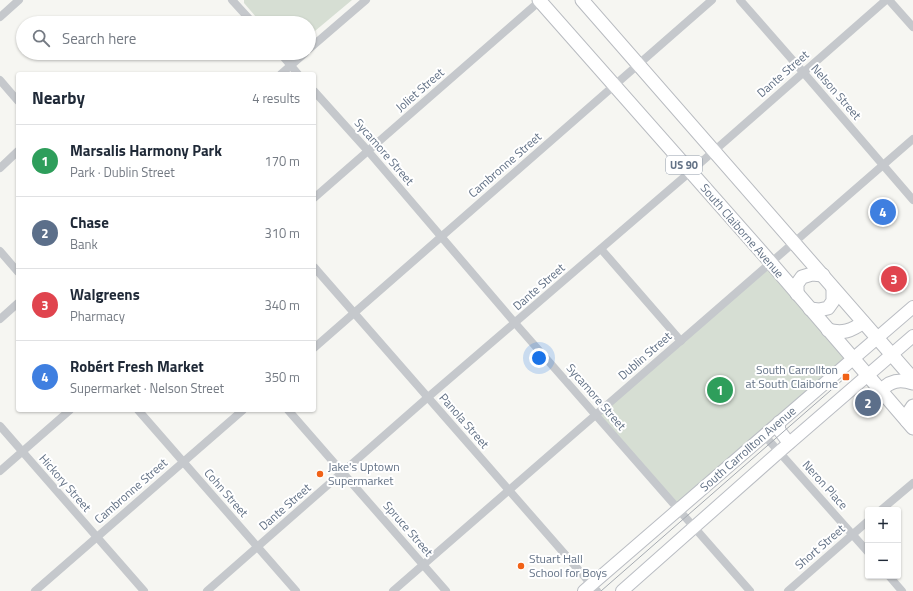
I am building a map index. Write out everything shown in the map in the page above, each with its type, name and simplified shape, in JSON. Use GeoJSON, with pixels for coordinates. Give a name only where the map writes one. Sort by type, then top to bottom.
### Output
{"type":"FeatureCollection","features":[{"type":"Feature","properties":{"kind":"main road","name":"South Claiborne Avenue"},"geometry":{"type":"LineString","coordinates":[[540,0],[910,424]]}},
{"type":"Feature","properties":{"kind":"main road","name":"US 90"},"geometry":{"type":"LineString","coordinates":[[582,0],[913,379]]}},
{"type":"Feature","properties":{"kind":"main road"},"geometry":{"type":"LineString","coordinates":[[797,294],[797,284],[802,277],[812,274],[823,276]]}},
{"type":"Feature","properties":{"kind":"main road"},"geometry":{"type":"LineString","coordinates":[[810,308],[819,310],[828,308],[833,301],[833,288]]}},
{"type":"Feature","properties":{"kind":"main road","name":"South Carrollton Avenue"},"geometry":{"type":"LineString","coordinates":[[591,589],[678,509],[913,307]]}},
{"type":"Feature","properties":{"kind":"main road"},"geometry":{"type":"LineString","coordinates":[[828,330],[844,332],[857,327],[863,322]]}},
{"type":"Feature","properties":{"kind":"main road","name":"South Carrollton Avenue"},"geometry":{"type":"LineString","coordinates":[[622,591],[790,442],[913,336]]}},
{"type":"Feature","properties":{"kind":"main road"},"geometry":{"type":"LineString","coordinates":[[881,391],[889,383],[894,381],[903,380],[913,383]]}},
{"type":"Feature","properties":{"kind":"main road"},"geometry":{"type":"LineString","coordinates":[[910,424],[909,412],[913,406]]}},
{"type":"Feature","properties":{"kind":"main road"},"geometry":{"type":"LineString","coordinates":[[779,422],[779,430],[790,442]]}},
{"type":"Feature","properties":{"kind":"street"},"geometry":{"type":"LineString","coordinates":[[0,17],[19,0]]}},
{"type":"Feature","properties":{"kind":"street"},"geometry":{"type":"LineString","coordinates":[[232,0],[247,16]]}},
{"type":"Feature","properties":{"kind":"street"},"geometry":{"type":"LineString","coordinates":[[316,43],[366,0]]}},
{"type":"Feature","properties":{"kind":"street","name":"Joliet Street"},"geometry":{"type":"LineString","coordinates":[[316,196],[540,0]]}},
{"type":"Feature","properties":{"kind":"street","name":"Cambronne Street"},"geometry":{"type":"LineString","coordinates":[[316,346],[712,0]]}},
{"type":"Feature","properties":{"kind":"street","name":"Nelson Street"},"geometry":{"type":"LineString","coordinates":[[740,0],[913,200]]}},
{"type":"Feature","properties":{"kind":"street"},"geometry":{"type":"LineString","coordinates":[[888,0],[913,27]]}},
{"type":"Feature","properties":{"kind":"street","name":"Dante Street"},"geometry":{"type":"LineString","coordinates":[[207,591],[342,472],[888,0]]}},
{"type":"Feature","properties":{"kind":"street"},"geometry":{"type":"LineString","coordinates":[[286,60],[296,72]]}},
{"type":"Feature","properties":{"kind":"street"},"geometry":{"type":"LineString","coordinates":[[283,72],[296,60]]}},
{"type":"Feature","properties":{"kind":"street"},"geometry":{"type":"LineString","coordinates":[[0,80],[16,99]]}},
{"type":"Feature","properties":{"kind":"street","name":"Sycamore Street"},"geometry":{"type":"LineString","coordinates":[[316,93],[368,151],[515,323],[750,591]]}},
{"type":"Feature","properties":{"kind":"street","name":"Dublin Street"},"geometry":{"type":"LineString","coordinates":[[393,591],[913,139]]}},
{"type":"Feature","properties":{"kind":"street"},"geometry":{"type":"LineString","coordinates":[[0,156],[3,165],[16,153]]}},
{"type":"Feature","properties":{"kind":"street"},"geometry":{"type":"LineString","coordinates":[[601,249],[682,341]]}},
{"type":"Feature","properties":{"kind":"street"},"geometry":{"type":"LineString","coordinates":[[0,251],[16,270]]}},
{"type":"Feature","properties":{"kind":"street","name":"Panola Street"},"geometry":{"type":"LineString","coordinates":[[316,268],[508,490],[591,589]]}},
{"type":"Feature","properties":{"kind":"street"},"geometry":{"type":"LineString","coordinates":[[0,319],[16,305]]}},
{"type":"Feature","properties":{"kind":"street"},"geometry":{"type":"LineString","coordinates":[[0,471],[68,412]]}},
{"type":"Feature","properties":{"kind":"street","name":"Cohn Street"},"geometry":{"type":"LineString","coordinates":[[140,412],[296,591]]}},
{"type":"Feature","properties":{"kind":"street","name":"Cambronne Street"},"geometry":{"type":"LineString","coordinates":[[35,591],[241,412]]}},
{"type":"Feature","properties":{"kind":"street","name":"Spruce Street"},"geometry":{"type":"LineString","coordinates":[[290,412],[446,591]]}},
{"type":"Feature","properties":{"kind":"street","name":"Hickory Street"},"geometry":{"type":"LineString","coordinates":[[0,426],[144,591]]}},
{"type":"Feature","properties":{"kind":"street","name":"Neron Place"},"geometry":{"type":"LineString","coordinates":[[764,435],[865,548]]}},
{"type":"Feature","properties":{"kind":"street"},"geometry":{"type":"LineString","coordinates":[[885,507],[913,483]]}},
{"type":"Feature","properties":{"kind":"street","name":"Short Street"},"geometry":{"type":"LineString","coordinates":[[788,591],[865,524]]}},
{"type":"Feature","properties":{"kind":"street"},"geometry":{"type":"LineString","coordinates":[[891,579],[902,591]]}},
{"type":"Feature","properties":{"kind":"shaded area"},"geometry":{"type":"Polygon","coordinates":[[[244,0],[352,0],[316,30],[316,16],[255,16],[244,3],[244,0]]]}},
{"type":"Feature","properties":{"kind":"shaded area"},"geometry":{"type":"Polygon","coordinates":[[[771,263],[853,358],[678,509],[595,415],[771,263]]]}},
{"type":"Feature","properties":{"kind":"tram line"},"geometry":{"type":"LineString","coordinates":[[601,591],[846,377]]}},
{"type":"Feature","properties":{"kind":"place","name":"Robért Fresh Market"},"geometry":{"type":"Point","coordinates":[883,212]}},
{"type":"Feature","properties":{"kind":"place","name":"Walgreens"},"geometry":{"type":"Point","coordinates":[894,279]}},
{"type":"Feature","properties":{"kind":"place","name":"South Carrollton at South Claiborne"},"geometry":{"type":"Point","coordinates":[846,377]}},
{"type":"Feature","properties":{"kind":"place","name":"Marsalis Harmony Park"},"geometry":{"type":"Point","coordinates":[720,390]}},
{"type":"Feature","properties":{"kind":"place","name":"Chase"},"geometry":{"type":"Point","coordinates":[868,403]}},
{"type":"Feature","properties":{"kind":"place","name":"Jake's Uptown Supermarket"},"geometry":{"type":"Point","coordinates":[320,474]}},
{"type":"Feature","properties":{"kind":"place","name":"Stuart Hall School for Boys"},"geometry":{"type":"Point","coordinates":[521,566]}}]}
